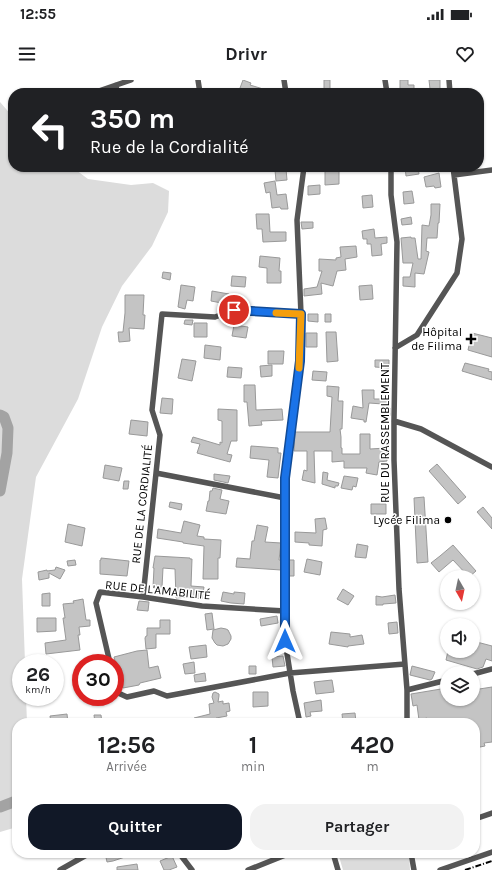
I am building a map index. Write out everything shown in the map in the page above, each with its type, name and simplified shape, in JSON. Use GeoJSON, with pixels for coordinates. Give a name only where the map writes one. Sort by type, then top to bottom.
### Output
{"type":"FeatureCollection","features":[{"type":"Feature","properties":{"kind":"street"},"geometry":{"type":"LineString","coordinates":[[107,88],[131,80]]}},
{"type":"Feature","properties":{"kind":"street"},"geometry":{"type":"LineString","coordinates":[[299,718],[285,641],[285,478],[300,361],[301,314],[297,220],[303,172]]}},
{"type":"Feature","properties":{"kind":"street","name":"RUE DU RASSEMBLEMENT"},"geometry":{"type":"LineString","coordinates":[[391,172],[391,195],[397,242],[394,460],[399,589],[407,690],[407,718]]}},
{"type":"Feature","properties":{"kind":"street"},"geometry":{"type":"LineString","coordinates":[[395,348],[417,335],[457,273],[462,239],[454,172]]}},
{"type":"Feature","properties":{"kind":"street"},"geometry":{"type":"LineString","coordinates":[[454,175],[477,172]]}},
{"type":"Feature","properties":{"kind":"street","name":"RUE DE LA CORDIALITÉ"},"geometry":{"type":"LineString","coordinates":[[144,597],[160,435],[152,410],[162,314],[215,317],[234,310],[301,314]]}},
{"type":"Feature","properties":{"kind":"street"},"geometry":{"type":"LineString","coordinates":[[394,421],[421,429],[492,467]]}},
{"type":"Feature","properties":{"kind":"street"},"geometry":{"type":"LineString","coordinates":[[156,473],[285,498]]}},
{"type":"Feature","properties":{"kind":"street","name":"RUE DE L'AMABILITÉ"},"geometry":{"type":"LineString","coordinates":[[108,654],[96,603],[100,592],[202,606],[285,611]]}},
{"type":"Feature","properties":{"kind":"street"},"geometry":{"type":"LineString","coordinates":[[124,696],[127,697],[154,691],[167,696],[290,674],[405,664]]}},
{"type":"Feature","properties":{"kind":"street"},"geometry":{"type":"LineString","coordinates":[[480,672],[492,669]]}},
{"type":"Feature","properties":{"kind":"street"},"geometry":{"type":"LineString","coordinates":[[407,690],[440,682]]}},
{"type":"Feature","properties":{"kind":"street"},"geometry":{"type":"LineString","coordinates":[[480,818],[492,813]]}},
{"type":"Feature","properties":{"kind":"street"},"geometry":{"type":"LineString","coordinates":[[480,856],[492,852]]}},
{"type":"Feature","properties":{"kind":"street"},"geometry":{"type":"LineString","coordinates":[[60,870],[81,858]]}},
{"type":"Feature","properties":{"kind":"street"},"geometry":{"type":"LineString","coordinates":[[183,858],[192,870]]}},
{"type":"Feature","properties":{"kind":"street"},"geometry":{"type":"LineString","coordinates":[[248,870],[278,858]]}},
{"type":"Feature","properties":{"kind":"street"},"geometry":{"type":"LineString","coordinates":[[334,858],[338,870]]}},
{"type":"Feature","properties":{"kind":"street"},"geometry":{"type":"LineString","coordinates":[[412,858],[414,870]]}},
{"type":"Feature","properties":{"kind":"street"},"geometry":{"type":"LineString","coordinates":[[440,870],[475,858]]}},
{"type":"Feature","properties":{"kind":"shaded area"},"geometry":{"type":"Polygon","coordinates":[[[0,102],[8,111],[8,172],[79,172],[88,179],[131,185],[153,183],[169,191],[168,212],[152,246],[122,286],[102,327],[78,399],[36,477],[22,579],[25,654],[12,654],[12,706],[26,706],[27,718],[12,718],[12,828],[0,832],[0,102]]]}},
{"type":"Feature","properties":{"kind":"shaded area"},"geometry":{"type":"Polygon","coordinates":[[[339,858],[409,858],[410,870],[343,870],[339,858]]]}},
{"type":"Feature","properties":{"kind":"building"},"geometry":{"type":"Polygon","coordinates":[[[243,80],[251,83],[250,85],[260,88],[240,88],[243,80]]]}},
{"type":"Feature","properties":{"kind":"building"},"geometry":{"type":"Polygon","coordinates":[[[324,80],[330,80],[330,88],[324,88],[324,80]]]}},
{"type":"Feature","properties":{"kind":"building"},"geometry":{"type":"Polygon","coordinates":[[[400,80],[408,80],[408,85],[414,85],[414,88],[400,88],[400,80]]]}},
{"type":"Feature","properties":{"kind":"building"},"geometry":{"type":"Polygon","coordinates":[[[429,80],[440,80],[440,88],[430,88],[429,80]]]}},
{"type":"Feature","properties":{"kind":"building"},"geometry":{"type":"Polygon","coordinates":[[[275,172],[286,172],[287,180],[276,181],[275,172]]]}},
{"type":"Feature","properties":{"kind":"building"},"geometry":{"type":"Polygon","coordinates":[[[325,172],[339,172],[339,184],[325,185],[325,172]]]}},
{"type":"Feature","properties":{"kind":"building"},"geometry":{"type":"Polygon","coordinates":[[[406,172],[419,172],[419,174],[406,176],[406,172]]]}},
{"type":"Feature","properties":{"kind":"building"},"geometry":{"type":"Polygon","coordinates":[[[439,173],[441,187],[426,187],[424,177],[439,173]]]}},
{"type":"Feature","properties":{"kind":"building"},"geometry":{"type":"Polygon","coordinates":[[[275,181],[277,195],[286,194],[288,209],[281,209],[280,207],[272,208],[270,192],[266,193],[264,183],[275,181]]]}},
{"type":"Feature","properties":{"kind":"building"},"geometry":{"type":"Polygon","coordinates":[[[320,185],[320,194],[308,195],[308,186],[320,185]]]}},
{"type":"Feature","properties":{"kind":"building"},"geometry":{"type":"Polygon","coordinates":[[[412,191],[414,203],[404,204],[403,192],[412,191]]]}},
{"type":"Feature","properties":{"kind":"building"},"geometry":{"type":"Polygon","coordinates":[[[372,195],[373,207],[363,208],[362,196],[372,195]]]}},
{"type":"Feature","properties":{"kind":"building"},"geometry":{"type":"Polygon","coordinates":[[[431,204],[440,204],[437,238],[427,238],[426,251],[429,252],[424,274],[415,273],[415,287],[403,286],[403,277],[410,277],[413,263],[403,263],[401,238],[415,238],[418,259],[421,259],[422,225],[429,226],[431,204]]]}},
{"type":"Feature","properties":{"kind":"building"},"geometry":{"type":"Polygon","coordinates":[[[256,214],[269,214],[270,232],[286,232],[286,241],[263,242],[262,229],[257,229],[256,214]]]}},
{"type":"Feature","properties":{"kind":"building"},"geometry":{"type":"Polygon","coordinates":[[[411,217],[412,224],[402,225],[401,219],[411,217]]]}},
{"type":"Feature","properties":{"kind":"building"},"geometry":{"type":"Polygon","coordinates":[[[301,222],[313,222],[313,228],[302,229],[301,222]]]}},
{"type":"Feature","properties":{"kind":"building"},"geometry":{"type":"Polygon","coordinates":[[[374,229],[375,238],[387,237],[387,243],[381,244],[382,255],[372,256],[371,244],[367,244],[367,239],[363,239],[362,231],[374,229]]]}},
{"type":"Feature","properties":{"kind":"building"},"geometry":{"type":"Polygon","coordinates":[[[356,246],[357,257],[345,259],[346,270],[337,271],[333,286],[321,283],[322,294],[304,296],[304,289],[317,287],[322,271],[319,271],[319,259],[336,260],[336,258],[341,257],[340,247],[356,246]]]}},
{"type":"Feature","properties":{"kind":"building"},"geometry":{"type":"Polygon","coordinates":[[[260,256],[280,258],[279,271],[281,271],[281,283],[267,283],[267,268],[259,267],[260,256]]]}},
{"type":"Feature","properties":{"kind":"building"},"geometry":{"type":"Polygon","coordinates":[[[163,272],[171,273],[170,280],[162,278],[163,272]]]}},
{"type":"Feature","properties":{"kind":"building"},"geometry":{"type":"Polygon","coordinates":[[[232,276],[246,277],[245,287],[231,286],[232,276]]]}},
{"type":"Feature","properties":{"kind":"building"},"geometry":{"type":"Polygon","coordinates":[[[181,285],[195,287],[193,301],[187,300],[185,309],[178,307],[181,285]]]}},
{"type":"Feature","properties":{"kind":"building"},"geometry":{"type":"Polygon","coordinates":[[[372,285],[373,299],[360,300],[359,286],[372,285]]]}},
{"type":"Feature","properties":{"kind":"building"},"geometry":{"type":"Polygon","coordinates":[[[212,291],[229,294],[227,304],[211,301],[212,291]]]}},
{"type":"Feature","properties":{"kind":"building"},"geometry":{"type":"Polygon","coordinates":[[[125,295],[144,295],[144,329],[129,328],[130,341],[119,342],[118,332],[123,332],[125,295]]]}},
{"type":"Feature","properties":{"kind":"building"},"geometry":{"type":"Polygon","coordinates":[[[308,314],[318,314],[318,322],[308,321],[308,314]]]}},
{"type":"Feature","properties":{"kind":"building"},"geometry":{"type":"Polygon","coordinates":[[[325,314],[331,314],[331,322],[325,322],[325,314]]]}},
{"type":"Feature","properties":{"kind":"building"},"geometry":{"type":"Polygon","coordinates":[[[185,320],[193,320],[192,325],[184,324],[185,320]]]}},
{"type":"Feature","properties":{"kind":"building"},"geometry":{"type":"Polygon","coordinates":[[[194,323],[207,323],[207,337],[194,337],[194,323]]]}},
{"type":"Feature","properties":{"kind":"building"},"geometry":{"type":"Polygon","coordinates":[[[234,325],[248,327],[246,338],[232,336],[234,325]]]}},
{"type":"Feature","properties":{"kind":"building"},"geometry":{"type":"Polygon","coordinates":[[[326,332],[336,332],[338,361],[327,362],[326,332]]]}},
{"type":"Feature","properties":{"kind":"building"},"geometry":{"type":"Polygon","coordinates":[[[306,333],[317,333],[317,347],[306,347],[306,333]]]}},
{"type":"Feature","properties":{"kind":"building"},"geometry":{"type":"Polygon","coordinates":[[[472,333],[492,338],[492,357],[468,350],[472,333]]]}},
{"type":"Feature","properties":{"kind":"building"},"geometry":{"type":"Polygon","coordinates":[[[205,345],[221,347],[220,360],[204,358],[205,345]]]}},
{"type":"Feature","properties":{"kind":"building"},"geometry":{"type":"Polygon","coordinates":[[[268,351],[284,351],[283,364],[268,364],[268,351]]]}},
{"type":"Feature","properties":{"kind":"building"},"geometry":{"type":"Polygon","coordinates":[[[182,359],[196,361],[192,381],[178,378],[182,359]]]}},
{"type":"Feature","properties":{"kind":"building"},"geometry":{"type":"Polygon","coordinates":[[[375,360],[389,360],[389,368],[375,367],[375,360]]]}},
{"type":"Feature","properties":{"kind":"building"},"geometry":{"type":"Polygon","coordinates":[[[465,363],[489,369],[488,371],[492,372],[492,380],[462,371],[465,363]]]}},
{"type":"Feature","properties":{"kind":"building"},"geometry":{"type":"Polygon","coordinates":[[[272,365],[272,376],[261,377],[260,366],[272,365]]]}},
{"type":"Feature","properties":{"kind":"building"},"geometry":{"type":"Polygon","coordinates":[[[228,367],[242,368],[241,378],[227,377],[228,367]]]}},
{"type":"Feature","properties":{"kind":"building"},"geometry":{"type":"Polygon","coordinates":[[[313,371],[327,372],[326,381],[312,380],[313,371]]]}},
{"type":"Feature","properties":{"kind":"building"},"geometry":{"type":"Polygon","coordinates":[[[244,385],[255,385],[256,410],[282,409],[283,420],[261,421],[262,425],[249,426],[247,402],[244,402],[244,385]]]}},
{"type":"Feature","properties":{"kind":"building"},"geometry":{"type":"Polygon","coordinates":[[[327,386],[339,387],[338,401],[343,401],[342,429],[340,429],[342,454],[360,454],[360,434],[370,434],[370,449],[386,448],[387,461],[379,462],[377,475],[366,473],[367,468],[344,468],[344,461],[332,462],[332,451],[314,451],[315,483],[302,480],[304,470],[307,471],[307,451],[294,451],[295,432],[330,432],[332,397],[327,396],[327,386]]]}},
{"type":"Feature","properties":{"kind":"building"},"geometry":{"type":"Polygon","coordinates":[[[362,390],[374,390],[374,399],[389,399],[388,407],[390,408],[390,416],[382,416],[383,404],[369,403],[366,422],[364,422],[364,420],[351,418],[353,406],[363,408],[362,390]]]}},
{"type":"Feature","properties":{"kind":"building"},"geometry":{"type":"Polygon","coordinates":[[[162,398],[173,399],[172,414],[160,413],[162,398]]]}},
{"type":"Feature","properties":{"kind":"building"},"geometry":{"type":"Polygon","coordinates":[[[218,409],[237,410],[237,441],[231,441],[227,454],[232,455],[230,462],[197,453],[200,444],[191,442],[193,437],[220,445],[220,442],[222,443],[222,421],[218,420],[218,409]]]}},
{"type":"Feature","properties":{"kind":"building"},"geometry":{"type":"Polygon","coordinates":[[[131,420],[148,422],[147,436],[129,434],[131,420]]]}},
{"type":"Feature","properties":{"kind":"building"},"geometry":{"type":"Polygon","coordinates":[[[251,446],[278,448],[278,453],[281,453],[278,478],[267,477],[269,460],[250,458],[251,446]]]}},
{"type":"Feature","properties":{"kind":"building"},"geometry":{"type":"Polygon","coordinates":[[[437,464],[466,497],[458,504],[429,471],[437,464]]]}},
{"type":"Feature","properties":{"kind":"building"},"geometry":{"type":"Polygon","coordinates":[[[105,465],[122,468],[119,481],[103,478],[105,465]]]}},
{"type":"Feature","properties":{"kind":"building"},"geometry":{"type":"Polygon","coordinates":[[[323,472],[328,473],[327,480],[339,483],[338,486],[335,486],[335,488],[322,484],[323,472]]]}},
{"type":"Feature","properties":{"kind":"building"},"geometry":{"type":"Polygon","coordinates":[[[214,474],[230,476],[228,483],[214,480],[214,474]]]}},
{"type":"Feature","properties":{"kind":"building"},"geometry":{"type":"Polygon","coordinates":[[[344,476],[358,478],[356,487],[353,486],[352,490],[341,488],[344,476]]]}},
{"type":"Feature","properties":{"kind":"building"},"geometry":{"type":"Polygon","coordinates":[[[124,481],[129,481],[128,489],[123,489],[124,481]]]}},
{"type":"Feature","properties":{"kind":"building"},"geometry":{"type":"Polygon","coordinates":[[[213,488],[222,490],[220,499],[229,501],[226,514],[206,511],[210,491],[212,491],[213,488]]]}},
{"type":"Feature","properties":{"kind":"building"},"geometry":{"type":"Polygon","coordinates":[[[424,497],[428,562],[417,563],[414,498],[424,497]]]}},
{"type":"Feature","properties":{"kind":"building"},"geometry":{"type":"Polygon","coordinates":[[[170,502],[182,504],[181,510],[169,507],[170,502]]]}},
{"type":"Feature","properties":{"kind":"building"},"geometry":{"type":"Polygon","coordinates":[[[371,504],[386,504],[386,514],[371,514],[371,504]]]}},
{"type":"Feature","properties":{"kind":"building"},"geometry":{"type":"Polygon","coordinates":[[[483,507],[492,518],[492,529],[477,512],[483,507]]]}},
{"type":"Feature","properties":{"kind":"building"},"geometry":{"type":"Polygon","coordinates":[[[325,518],[327,529],[323,530],[322,546],[295,542],[295,532],[316,533],[315,519],[325,518]]]}},
{"type":"Feature","properties":{"kind":"building"},"geometry":{"type":"Polygon","coordinates":[[[184,521],[200,525],[197,536],[204,537],[204,539],[221,540],[220,558],[218,558],[218,579],[203,579],[204,546],[157,538],[158,529],[181,533],[184,521]]]}},
{"type":"Feature","properties":{"kind":"building"},"geometry":{"type":"Polygon","coordinates":[[[68,524],[85,528],[82,546],[65,542],[68,524]]]}},
{"type":"Feature","properties":{"kind":"building"},"geometry":{"type":"Polygon","coordinates":[[[257,525],[268,527],[265,542],[281,543],[279,560],[281,560],[281,570],[236,567],[237,558],[250,559],[252,541],[254,541],[257,525]]]}},
{"type":"Feature","properties":{"kind":"building"},"geometry":{"type":"Polygon","coordinates":[[[357,544],[368,546],[366,558],[355,557],[357,544]]]}},
{"type":"Feature","properties":{"kind":"building"},"geometry":{"type":"Polygon","coordinates":[[[453,545],[475,570],[462,570],[453,560],[439,572],[431,563],[453,545]]]}},
{"type":"Feature","properties":{"kind":"building"},"geometry":{"type":"Polygon","coordinates":[[[155,556],[192,559],[191,586],[204,587],[202,599],[189,597],[176,598],[175,569],[163,568],[162,587],[153,587],[153,568],[155,556]]]}},
{"type":"Feature","properties":{"kind":"building"},"geometry":{"type":"Polygon","coordinates":[[[101,558],[129,561],[127,576],[100,574],[101,558]]]}},
{"type":"Feature","properties":{"kind":"building"},"geometry":{"type":"Polygon","coordinates":[[[307,559],[322,562],[320,575],[304,572],[307,559]]]}},
{"type":"Feature","properties":{"kind":"building"},"geometry":{"type":"Polygon","coordinates":[[[75,560],[76,565],[68,566],[67,561],[75,560]]]}},
{"type":"Feature","properties":{"kind":"building"},"geometry":{"type":"Polygon","coordinates":[[[289,560],[294,560],[294,576],[289,576],[289,560]]]}},
{"type":"Feature","properties":{"kind":"building"},"geometry":{"type":"Polygon","coordinates":[[[56,567],[65,570],[60,579],[49,573],[49,578],[39,580],[38,572],[55,570],[56,567]]]}},
{"type":"Feature","properties":{"kind":"building"},"geometry":{"type":"Polygon","coordinates":[[[343,589],[354,596],[348,605],[337,599],[343,589]]]}},
{"type":"Feature","properties":{"kind":"building"},"geometry":{"type":"Polygon","coordinates":[[[223,592],[234,594],[234,592],[245,593],[244,604],[221,601],[223,592]]]}},
{"type":"Feature","properties":{"kind":"building"},"geometry":{"type":"Polygon","coordinates":[[[50,593],[50,606],[42,606],[42,594],[50,593]]]}},
{"type":"Feature","properties":{"kind":"building"},"geometry":{"type":"Polygon","coordinates":[[[395,595],[396,603],[376,605],[376,596],[382,597],[395,595]]]}},
{"type":"Feature","properties":{"kind":"building"},"geometry":{"type":"Polygon","coordinates":[[[83,599],[86,620],[90,620],[90,626],[79,627],[80,635],[78,635],[80,650],[46,654],[45,643],[66,640],[63,604],[74,603],[73,601],[83,599]]]}},
{"type":"Feature","properties":{"kind":"building"},"geometry":{"type":"Polygon","coordinates":[[[139,601],[149,602],[148,611],[137,610],[139,601]]]}},
{"type":"Feature","properties":{"kind":"building"},"geometry":{"type":"Polygon","coordinates":[[[212,613],[214,629],[207,630],[205,614],[212,613]]]}},
{"type":"Feature","properties":{"kind":"building"},"geometry":{"type":"Polygon","coordinates":[[[277,616],[278,623],[261,626],[260,619],[277,616]]]}},
{"type":"Feature","properties":{"kind":"building"},"geometry":{"type":"Polygon","coordinates":[[[37,618],[56,618],[56,631],[37,632],[37,618]]]}},
{"type":"Feature","properties":{"kind":"building"},"geometry":{"type":"Polygon","coordinates":[[[160,620],[170,620],[170,634],[156,634],[156,648],[146,649],[145,638],[147,636],[147,628],[160,628],[160,620]]]}},
{"type":"Feature","properties":{"kind":"building"},"geometry":{"type":"Polygon","coordinates":[[[397,622],[398,633],[389,634],[388,623],[397,622]]]}},
{"type":"Feature","properties":{"kind":"building"},"geometry":{"type":"Polygon","coordinates":[[[221,628],[228,630],[231,636],[228,644],[223,646],[217,645],[212,638],[213,630],[221,628]]]}},
{"type":"Feature","properties":{"kind":"building"},"geometry":{"type":"Polygon","coordinates":[[[331,632],[350,634],[350,637],[362,635],[364,644],[348,647],[329,644],[331,632]]]}},
{"type":"Feature","properties":{"kind":"building"},"geometry":{"type":"Polygon","coordinates":[[[480,643],[492,646],[492,661],[486,659],[483,667],[480,668],[480,666],[467,666],[446,660],[446,658],[480,658],[480,643]]]}},
{"type":"Feature","properties":{"kind":"building"},"geometry":{"type":"Polygon","coordinates":[[[206,645],[207,657],[191,659],[189,647],[206,645]]]}},
{"type":"Feature","properties":{"kind":"building"},"geometry":{"type":"Polygon","coordinates":[[[147,650],[149,668],[158,666],[161,678],[124,688],[124,654],[147,650]]]}},
{"type":"Feature","properties":{"kind":"building"},"geometry":{"type":"Polygon","coordinates":[[[283,656],[285,666],[273,667],[272,657],[283,656]]]}},
{"type":"Feature","properties":{"kind":"building"},"geometry":{"type":"Polygon","coordinates":[[[194,662],[195,673],[185,674],[183,664],[194,662]]]}},
{"type":"Feature","properties":{"kind":"building"},"geometry":{"type":"Polygon","coordinates":[[[249,666],[256,666],[256,674],[249,674],[249,666]]]}},
{"type":"Feature","properties":{"kind":"building"},"geometry":{"type":"Polygon","coordinates":[[[412,666],[435,672],[432,679],[430,680],[410,675],[412,666]]]}},
{"type":"Feature","properties":{"kind":"building"},"geometry":{"type":"Polygon","coordinates":[[[205,673],[206,681],[195,682],[194,675],[205,673]]]}},
{"type":"Feature","properties":{"kind":"building"},"geometry":{"type":"Polygon","coordinates":[[[332,680],[334,692],[316,694],[314,682],[332,680]]]}},
{"type":"Feature","properties":{"kind":"building"},"geometry":{"type":"Polygon","coordinates":[[[492,687],[492,742],[484,743],[485,746],[480,747],[480,718],[419,718],[417,705],[413,706],[411,694],[440,689],[440,706],[480,706],[480,689],[492,687]]]}},
{"type":"Feature","properties":{"kind":"building"},"geometry":{"type":"Polygon","coordinates":[[[215,692],[219,694],[218,702],[223,701],[223,704],[229,703],[230,711],[226,712],[227,716],[216,718],[194,718],[210,714],[209,704],[214,703],[212,697],[213,693],[215,692]]]}},
{"type":"Feature","properties":{"kind":"building"},"geometry":{"type":"Polygon","coordinates":[[[253,692],[268,692],[268,706],[253,707],[253,692]]]}},
{"type":"Feature","properties":{"kind":"building"},"geometry":{"type":"Polygon","coordinates":[[[321,700],[322,711],[310,712],[311,716],[306,717],[304,703],[321,700]]]}},
{"type":"Feature","properties":{"kind":"building"},"geometry":{"type":"Polygon","coordinates":[[[355,713],[356,718],[342,718],[342,714],[355,713]]]}},
{"type":"Feature","properties":{"kind":"building"},"geometry":{"type":"Polygon","coordinates":[[[67,714],[67,718],[50,718],[50,716],[67,714]]]}},
{"type":"Feature","properties":{"kind":"building"},"geometry":{"type":"Polygon","coordinates":[[[94,715],[101,715],[101,718],[94,718],[94,715]]]}},
{"type":"Feature","properties":{"kind":"building"},"geometry":{"type":"Polygon","coordinates":[[[106,858],[122,858],[113,861],[107,862],[106,858]]]}},
{"type":"Feature","properties":{"kind":"building"},"geometry":{"type":"Polygon","coordinates":[[[167,858],[173,858],[177,867],[164,870],[160,861],[167,858]]]}},
{"type":"Feature","properties":{"kind":"building"},"geometry":{"type":"Polygon","coordinates":[[[137,864],[138,870],[117,870],[117,867],[137,864]]]}},
{"type":"Feature","properties":{"kind":"waterway"},"geometry":{"type":"LineString","coordinates":[[0,415],[4,417],[8,428],[7,453],[0,491]]}},
{"type":"Feature","properties":{"kind":"waterway"},"geometry":{"type":"LineString","coordinates":[[0,807],[12,802]]}},
{"type":"Feature","properties":{"kind":"railway"},"geometry":{"type":"LineString","coordinates":[[465,870],[492,861]]}},
{"type":"Feature","properties":{"kind":"slow traffic"},"geometry":{"type":"LineString","coordinates":[[276,313],[301,314],[299,368]]}},
{"type":"Feature","properties":{"kind":"place","name":"Hôpital de Filima"},"geometry":{"type":"Point","coordinates":[471,339]}},
{"type":"Feature","properties":{"kind":"place","name":"Lycée Filima"},"geometry":{"type":"Point","coordinates":[448,520]}},
{"type":"Feature","properties":{"kind":"route"},"geometry":{"type":"LineString","coordinates":[[234,310],[301,314],[300,361],[285,478],[285,641]]}}]}
